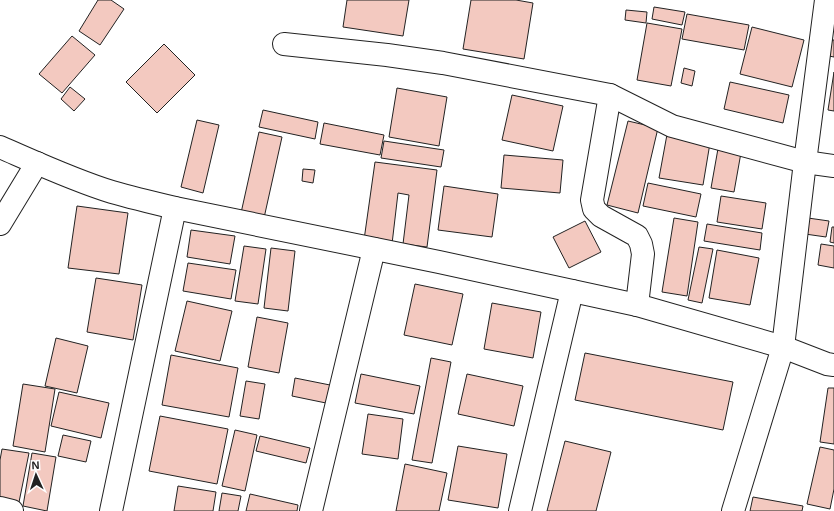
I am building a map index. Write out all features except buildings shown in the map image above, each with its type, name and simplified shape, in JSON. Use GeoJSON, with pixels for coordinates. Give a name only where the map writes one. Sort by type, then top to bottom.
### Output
{"type":"FeatureCollection","features":[{"type":"Feature","properties":{"kind":"street"},"geometry":{"type":"LineString","coordinates":[[733,511],[783,347],[826,0]]}},
{"type":"Feature","properties":{"kind":"street"},"geometry":{"type":"LineString","coordinates":[[284,44],[387,55],[610,95],[672,126],[805,162],[834,166]]}},
{"type":"Feature","properties":{"kind":"street"},"geometry":{"type":"LineString","coordinates":[[610,95],[592,200],[594,209],[600,216],[636,236],[641,244],[643,254],[637,305]]}},
{"type":"Feature","properties":{"kind":"street"},"geometry":{"type":"LineString","coordinates":[[0,147],[112,192],[175,208],[439,262],[637,305],[783,347],[827,364],[834,365]]}},
{"type":"Feature","properties":{"kind":"street"},"geometry":{"type":"LineString","coordinates":[[0,224],[37,163]]}},
{"type":"Feature","properties":{"kind":"street"},"geometry":{"type":"LineString","coordinates":[[110,511],[175,208]]}},
{"type":"Feature","properties":{"kind":"street"},"geometry":{"type":"LineString","coordinates":[[311,511],[374,249]]}},
{"type":"Feature","properties":{"kind":"street"},"geometry":{"type":"LineString","coordinates":[[520,511],[572,291]]}},
{"type":"Feature","properties":{"kind":"street"},"geometry":{"type":"LineString","coordinates":[[0,508],[12,511]]}}]}
